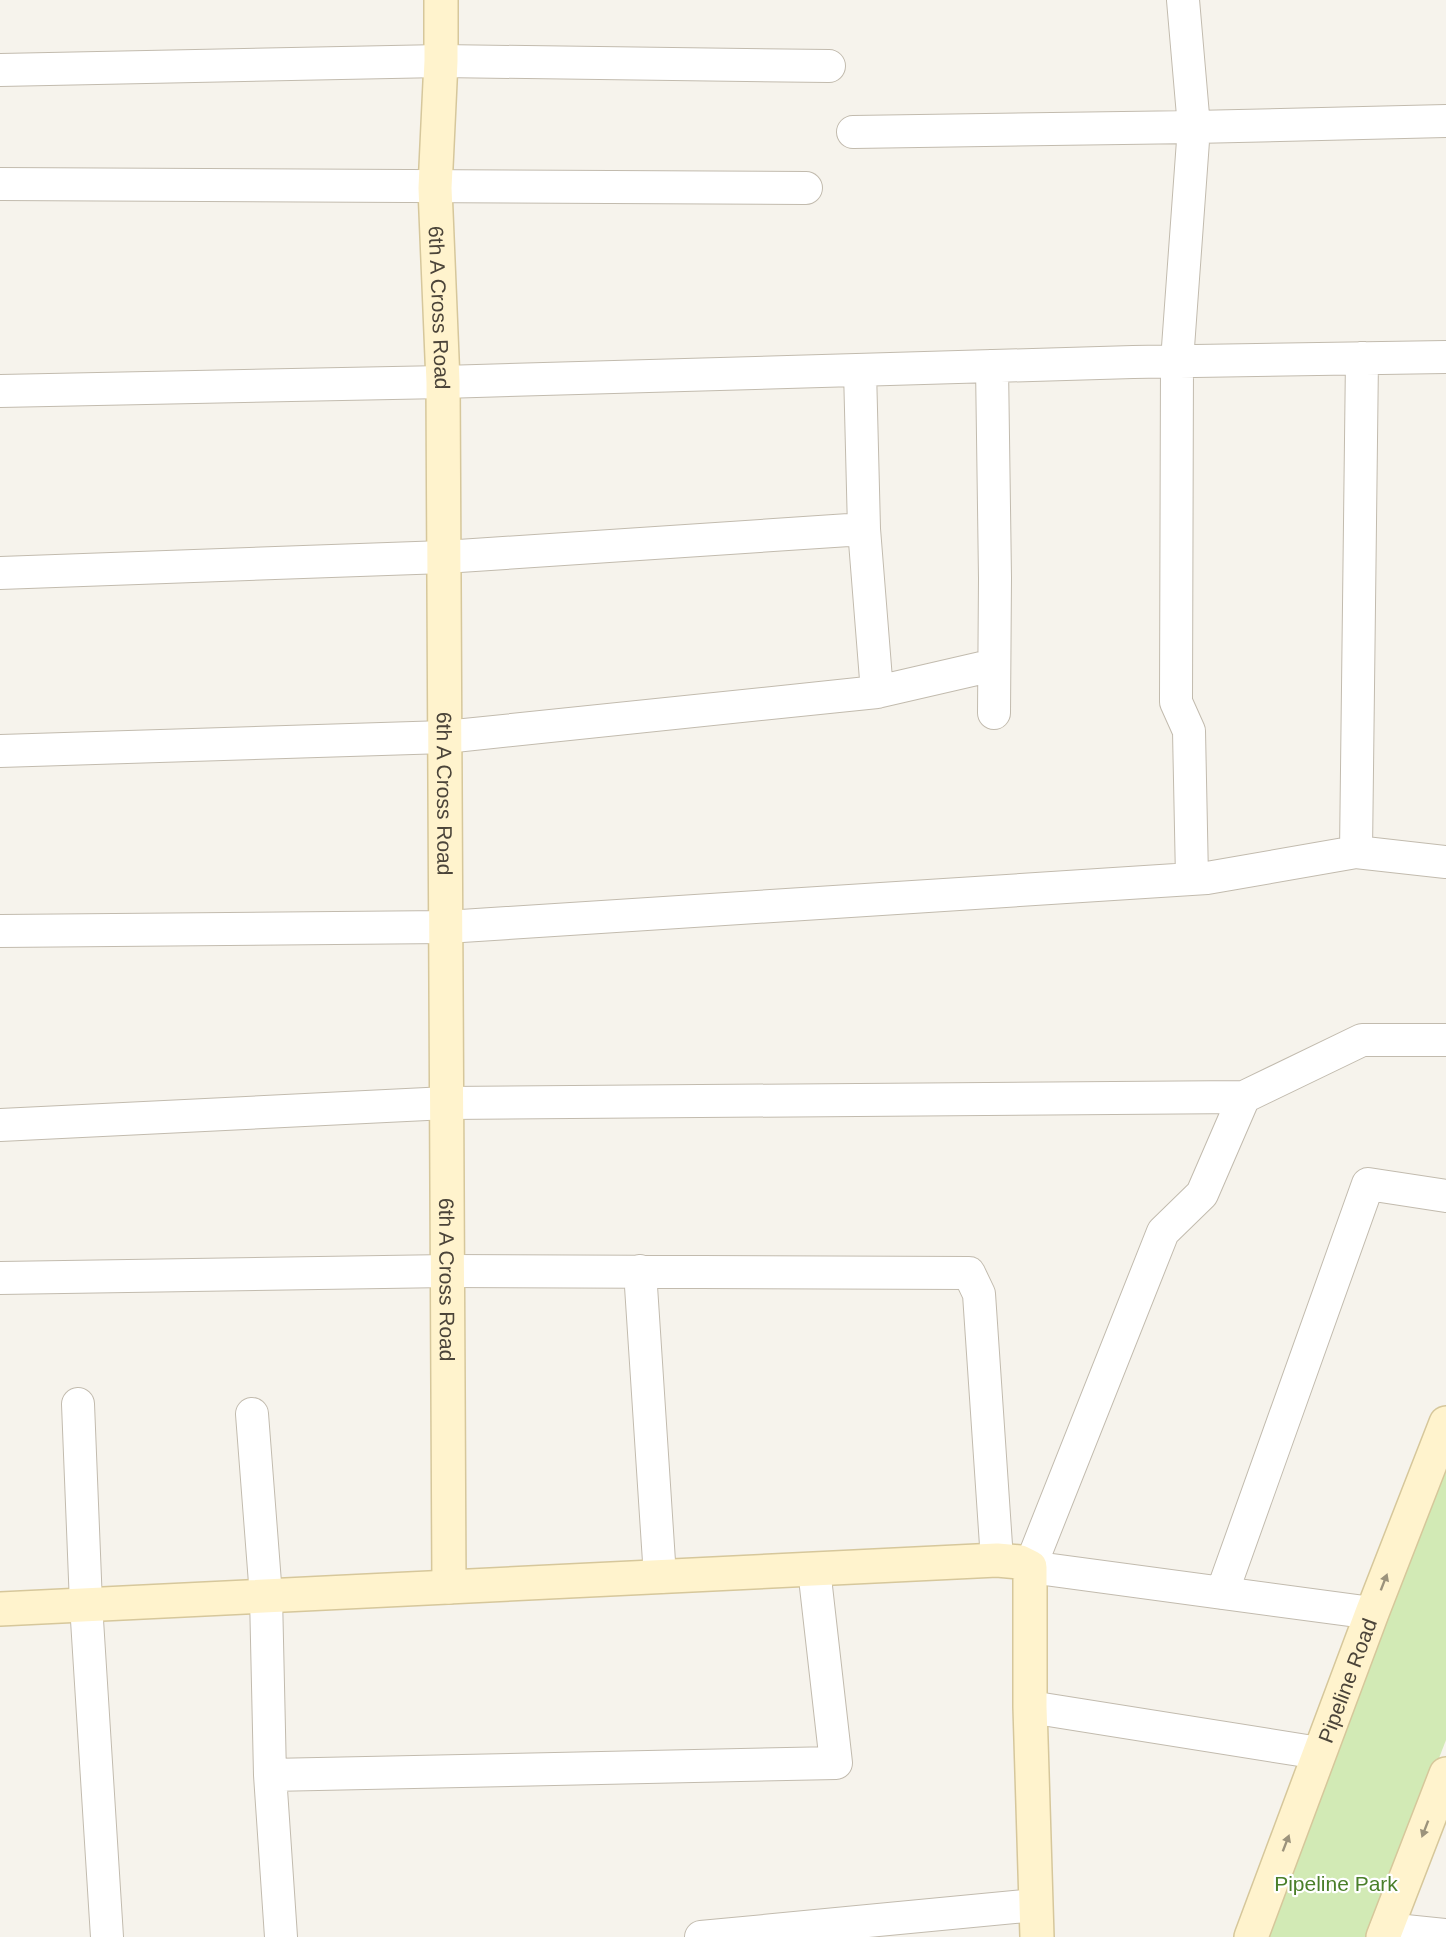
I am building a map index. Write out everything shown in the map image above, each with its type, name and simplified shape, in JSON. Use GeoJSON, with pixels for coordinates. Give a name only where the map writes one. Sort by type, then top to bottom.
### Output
{"type":"FeatureCollection","features":[{"type":"Feature","properties":{"kind":"street","name":"6th A Cross Road"},"geometry":{"type":"LineString","coordinates":[[441,0],[441,62],[435,188],[443,382],[449,1587]]}},
{"type":"Feature","properties":{"kind":"street"},"geometry":{"type":"LineString","coordinates":[[1183,0],[1194,127],[1177,361],[1176,702],[1189,731],[1192,878]]}},
{"type":"Feature","properties":{"kind":"street"},"geometry":{"type":"LineString","coordinates":[[0,70],[441,62],[829,66]]}},
{"type":"Feature","properties":{"kind":"street"},"geometry":{"type":"LineString","coordinates":[[853,132],[1446,121]]}},
{"type":"Feature","properties":{"kind":"street"},"geometry":{"type":"LineString","coordinates":[[0,184],[435,188],[806,188]]}},
{"type":"Feature","properties":{"kind":"street"},"geometry":{"type":"LineString","coordinates":[[0,391],[443,382],[1177,361],[1446,357]]}},
{"type":"Feature","properties":{"kind":"street"},"geometry":{"type":"LineString","coordinates":[[1356,852],[1362,358]]}},
{"type":"Feature","properties":{"kind":"street"},"geometry":{"type":"LineString","coordinates":[[992,366],[996,578],[994,713]]}},
{"type":"Feature","properties":{"kind":"street"},"geometry":{"type":"LineString","coordinates":[[860,370],[864,529],[877,692]]}},
{"type":"Feature","properties":{"kind":"street"},"geometry":{"type":"LineString","coordinates":[[0,573],[444,557],[864,529]]}},
{"type":"Feature","properties":{"kind":"street"},"geometry":{"type":"LineString","coordinates":[[0,752],[445,737],[877,692],[994,665]]}},
{"type":"Feature","properties":{"kind":"street"},"geometry":{"type":"LineString","coordinates":[[0,931],[446,927],[1207,878],[1356,852],[1446,862]]}},
{"type":"Feature","properties":{"kind":"street"},"geometry":{"type":"LineString","coordinates":[[0,1125],[447,1103],[1244,1097],[1362,1040],[1446,1040]]}},
{"type":"Feature","properties":{"kind":"street"},"geometry":{"type":"LineString","coordinates":[[1037,1937],[1030,1707],[1030,1567],[1164,1232],[1202,1194],[1244,1097]]}},
{"type":"Feature","properties":{"kind":"street"},"geometry":{"type":"LineString","coordinates":[[1222,1593],[1368,1184],[1446,1196]]}},
{"type":"Feature","properties":{"kind":"street"},"geometry":{"type":"LineString","coordinates":[[0,1278],[448,1271],[969,1273],[979,1294],[997,1560]]}},
{"type":"Feature","properties":{"kind":"street"},"geometry":{"type":"LineString","coordinates":[[640,1271],[660,1577]]}},
{"type":"Feature","properties":{"kind":"street"},"geometry":{"type":"LineString","coordinates":[[78,1404],[86,1604],[107,1937]]}},
{"type":"Feature","properties":{"kind":"street"},"geometry":{"type":"LineString","coordinates":[[252,1414],[266,1596],[270,1775],[281,1937]]}},
{"type":"Feature","properties":{"kind":"street","name":"Pipeline Road"},"geometry":{"type":"LineString","coordinates":[[1251,1937],[1446,1423]]}},
{"type":"Feature","properties":{"kind":"street"},"geometry":{"type":"LineString","coordinates":[[0,1609],[997,1560],[1020,1562],[1030,1567],[1372,1613]]}},
{"type":"Feature","properties":{"kind":"street"},"geometry":{"type":"LineString","coordinates":[[270,1775],[836,1763],[814,1569]]}},
{"type":"Feature","properties":{"kind":"street"},"geometry":{"type":"LineString","coordinates":[[1030,1707],[1319,1753]]}},
{"type":"Feature","properties":{"kind":"street"},"geometry":{"type":"LineString","coordinates":[[1446,1774],[1385,1933],[1446,1935]]}},
{"type":"Feature","properties":{"kind":"street"},"geometry":{"type":"LineString","coordinates":[[701,1937],[1035,1905]]}},
{"type":"Feature","properties":{"kind":"green space","name":"Pipeline Park"},"geometry":{"type":"Polygon","coordinates":[[[1446,1457],[1446,1740],[1370,1937],[1260,1937],[1446,1457]]]}}]}
